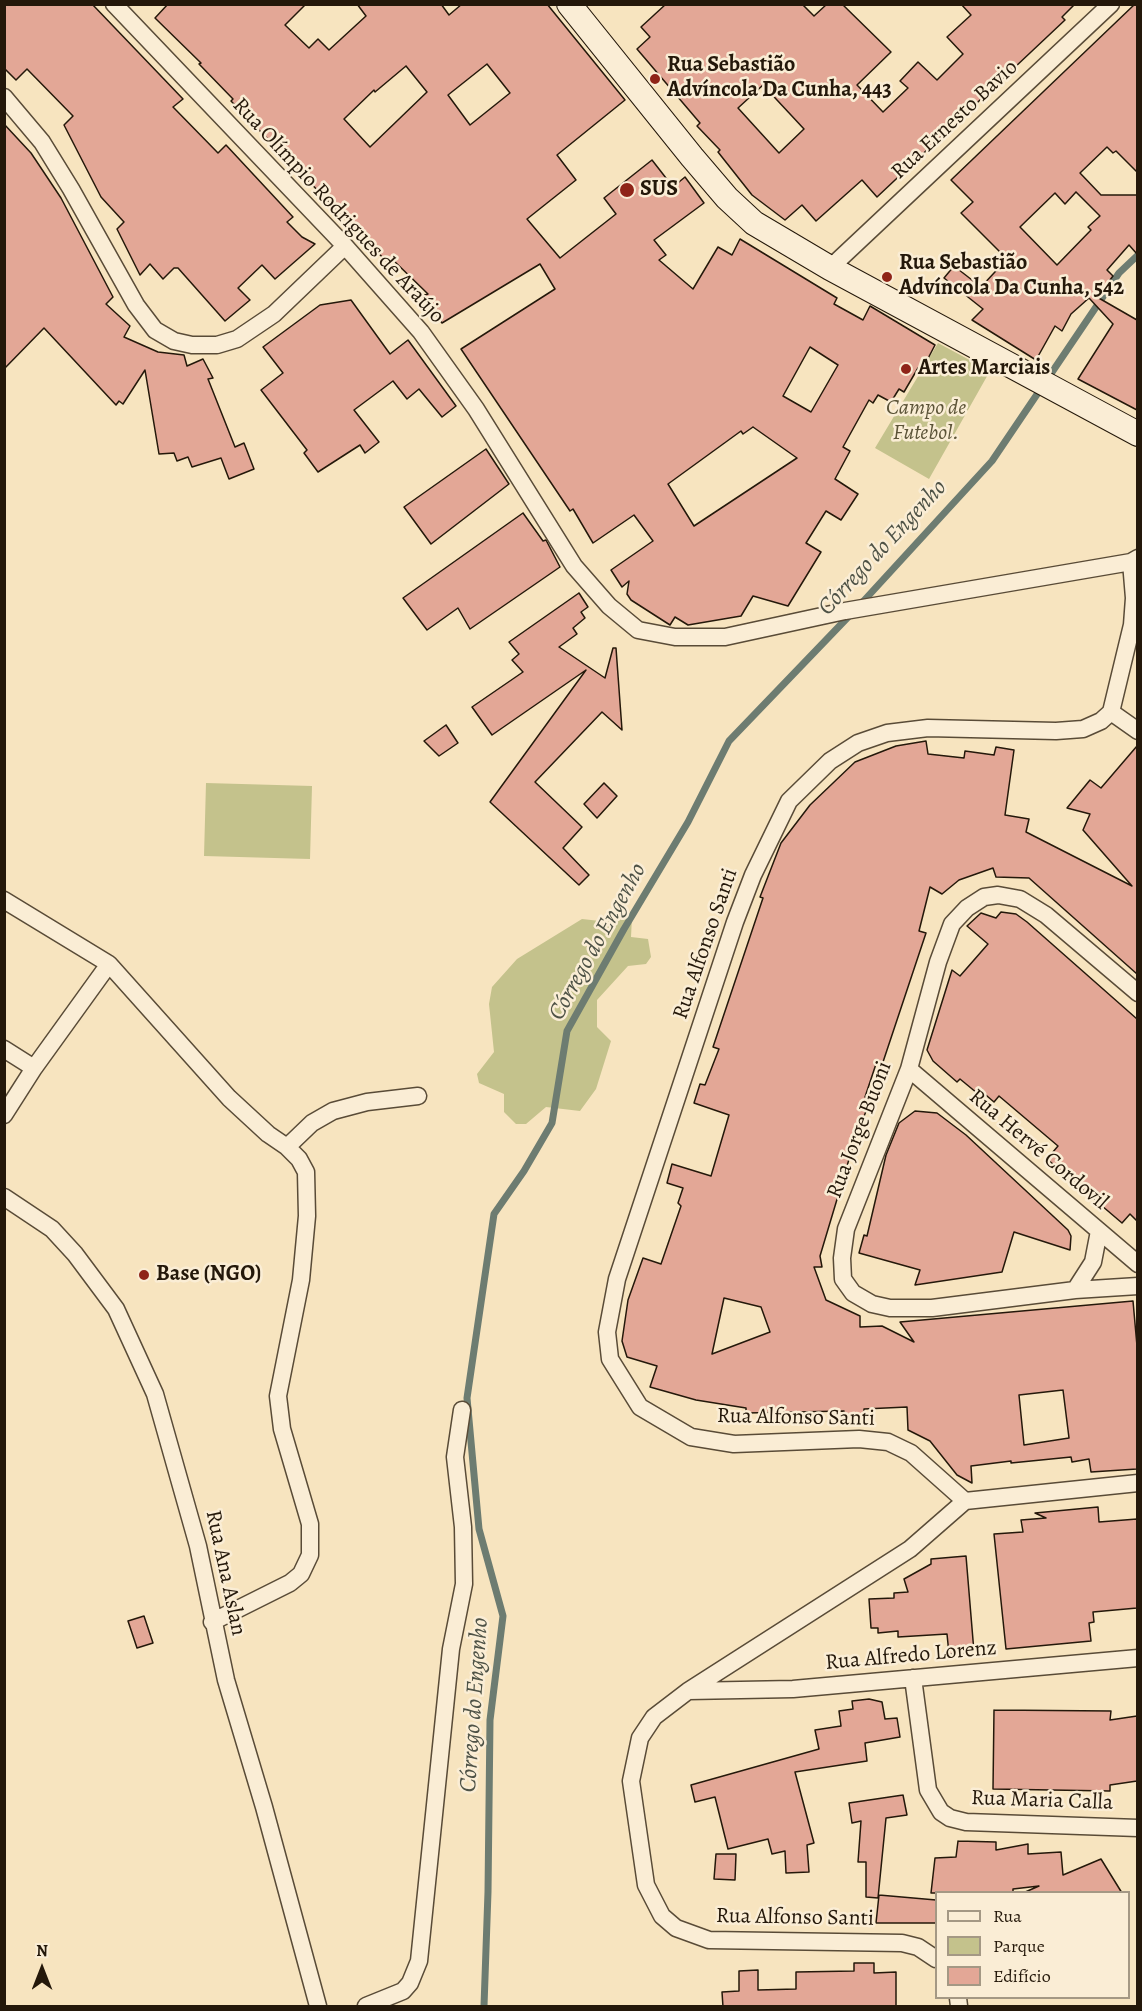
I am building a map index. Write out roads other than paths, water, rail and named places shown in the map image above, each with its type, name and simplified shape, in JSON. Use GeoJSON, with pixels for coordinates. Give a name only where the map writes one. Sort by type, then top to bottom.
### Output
{"type":"FeatureCollection","features":[{"type":"Feature","properties":{"kind":"street","name":"Rua Olímpio Rodrigues de Araújo"},"geometry":{"type":"LineString","coordinates":[[114,4],[345,246],[421,332],[476,409],[574,566],[627,624],[638,630],[657,635],[725,637],[845,611],[1134,560]]}},
{"type":"Feature","properties":{"kind":"street"},"geometry":{"type":"LineString","coordinates":[[568,4],[727,198],[754,223],[830,268],[1137,434]]}},
{"type":"Feature","properties":{"kind":"street","name":"Rua Ernesto Bavio"},"geometry":{"type":"LineString","coordinates":[[830,268],[1111,4]]}},
{"type":"Feature","properties":{"kind":"street"},"geometry":{"type":"LineString","coordinates":[[4,97],[42,142],[136,305],[155,330],[174,341],[192,345],[217,345],[237,339],[274,314],[345,246]]}},
{"type":"Feature","properties":{"kind":"street"},"geometry":{"type":"LineString","coordinates":[[1134,560],[1132,625],[1111,712],[1137,731]]}},
{"type":"Feature","properties":{"kind":"street","name":"Rua Alfonso Santi"},"geometry":{"type":"LineString","coordinates":[[935,1958],[918,1947],[902,1943],[709,1940],[676,1928],[662,1916],[646,1886],[631,1781],[640,1738],[654,1717],[688,1691],[910,1549],[965,1501],[911,1453],[888,1442],[859,1439],[734,1444],[691,1437],[640,1407],[610,1359],[607,1332],[616,1279],[735,922],[753,875],[789,801],[830,761],[858,743],[887,733],[928,728],[1083,729],[1101,721],[1111,712]]}},
{"type":"Feature","properties":{"kind":"street","name":"Rua Jorge Buoni"},"geometry":{"type":"LineString","coordinates":[[1137,993],[1046,915],[1020,899],[984,897],[968,908],[952,924],[938,962],[909,1069],[846,1229],[842,1258],[843,1279],[853,1293],[872,1304],[890,1308],[922,1308],[1075,1290],[1137,1286]]}},
{"type":"Feature","properties":{"kind":"street"},"geometry":{"type":"LineString","coordinates":[[4,900],[109,964],[229,1098],[268,1134],[287,1147],[306,1172],[307,1216],[301,1280],[278,1396],[282,1429],[310,1524],[310,1555],[301,1574],[290,1583],[212,1622]]}},
{"type":"Feature","properties":{"kind":"street"},"geometry":{"type":"LineString","coordinates":[[4,1115],[34,1068],[109,964]]}},
{"type":"Feature","properties":{"kind":"street"},"geometry":{"type":"LineString","coordinates":[[4,1049],[34,1068]]}},
{"type":"Feature","properties":{"kind":"street","name":"Rua Hervé Cordovil"},"geometry":{"type":"LineString","coordinates":[[909,1069],[1137,1264]]}},
{"type":"Feature","properties":{"kind":"street"},"geometry":{"type":"LineString","coordinates":[[287,1147],[312,1123],[333,1111],[367,1102],[418,1096]]}},
{"type":"Feature","properties":{"kind":"street","name":"Rua Ana Aslan"},"geometry":{"type":"LineString","coordinates":[[4,1197],[52,1229],[75,1254],[116,1309],[155,1394],[170,1439],[198,1546],[212,1622],[318,2007]]}},
{"type":"Feature","properties":{"kind":"street"},"geometry":{"type":"LineString","coordinates":[[1075,1290],[1093,1262],[1099,1231]]}},
{"type":"Feature","properties":{"kind":"street"},"geometry":{"type":"LineString","coordinates":[[366,2007],[403,1991],[410,1983],[419,1961],[451,1649],[464,1584],[464,1546],[455,1457],[462,1410]]}},
{"type":"Feature","properties":{"kind":"street"},"geometry":{"type":"LineString","coordinates":[[965,1501],[1137,1483]]}},
{"type":"Feature","properties":{"kind":"street","name":"Rua Alfredo Lorenz"},"geometry":{"type":"LineString","coordinates":[[688,1691],[773,1690],[1137,1658]]}},
{"type":"Feature","properties":{"kind":"street","name":"Rua Maria Calla"},"geometry":{"type":"LineString","coordinates":[[913,1678],[928,1790],[941,1812],[950,1818],[966,1822],[1137,1828]]}},
{"type":"Feature","properties":{"kind":"waterway","name":"Córrego do Engenho"},"geometry":{"type":"LineString","coordinates":[[859,606],[992,461],[1119,273],[1138,255]]}},
{"type":"Feature","properties":{"kind":"waterway","name":"Córrego do Engenho"},"geometry":{"type":"LineString","coordinates":[[484,2006],[490,1720],[503,1616],[479,1529],[467,1398],[494,1214],[524,1171],[552,1123],[567,1031],[688,822],[729,741],[851,614]]}},
{"type":"Feature","properties":{"kind":"place","name":"Rua Sebastião Advíncola Da Cunha, 443"},"geometry":{"type":"Point","coordinates":[655,79]}},
{"type":"Feature","properties":{"kind":"place","name":"SUS"},"geometry":{"type":"Point","coordinates":[627,190]}},
{"type":"Feature","properties":{"kind":"place","name":"Rua Sebastião Advíncola Da Cunha, 542"},"geometry":{"type":"Point","coordinates":[887,277]}},
{"type":"Feature","properties":{"kind":"place","name":"Artes Marciais"},"geometry":{"type":"Point","coordinates":[906,369]}},
{"type":"Feature","properties":{"kind":"place","name":"Base (NGO)"},"geometry":{"type":"Point","coordinates":[144,1275]}},
{"type":"Feature","properties":{"kind":"park label","name":"Campo de Futebol."},"geometry":{"type":"Point","coordinates":[926,422]}}]}
